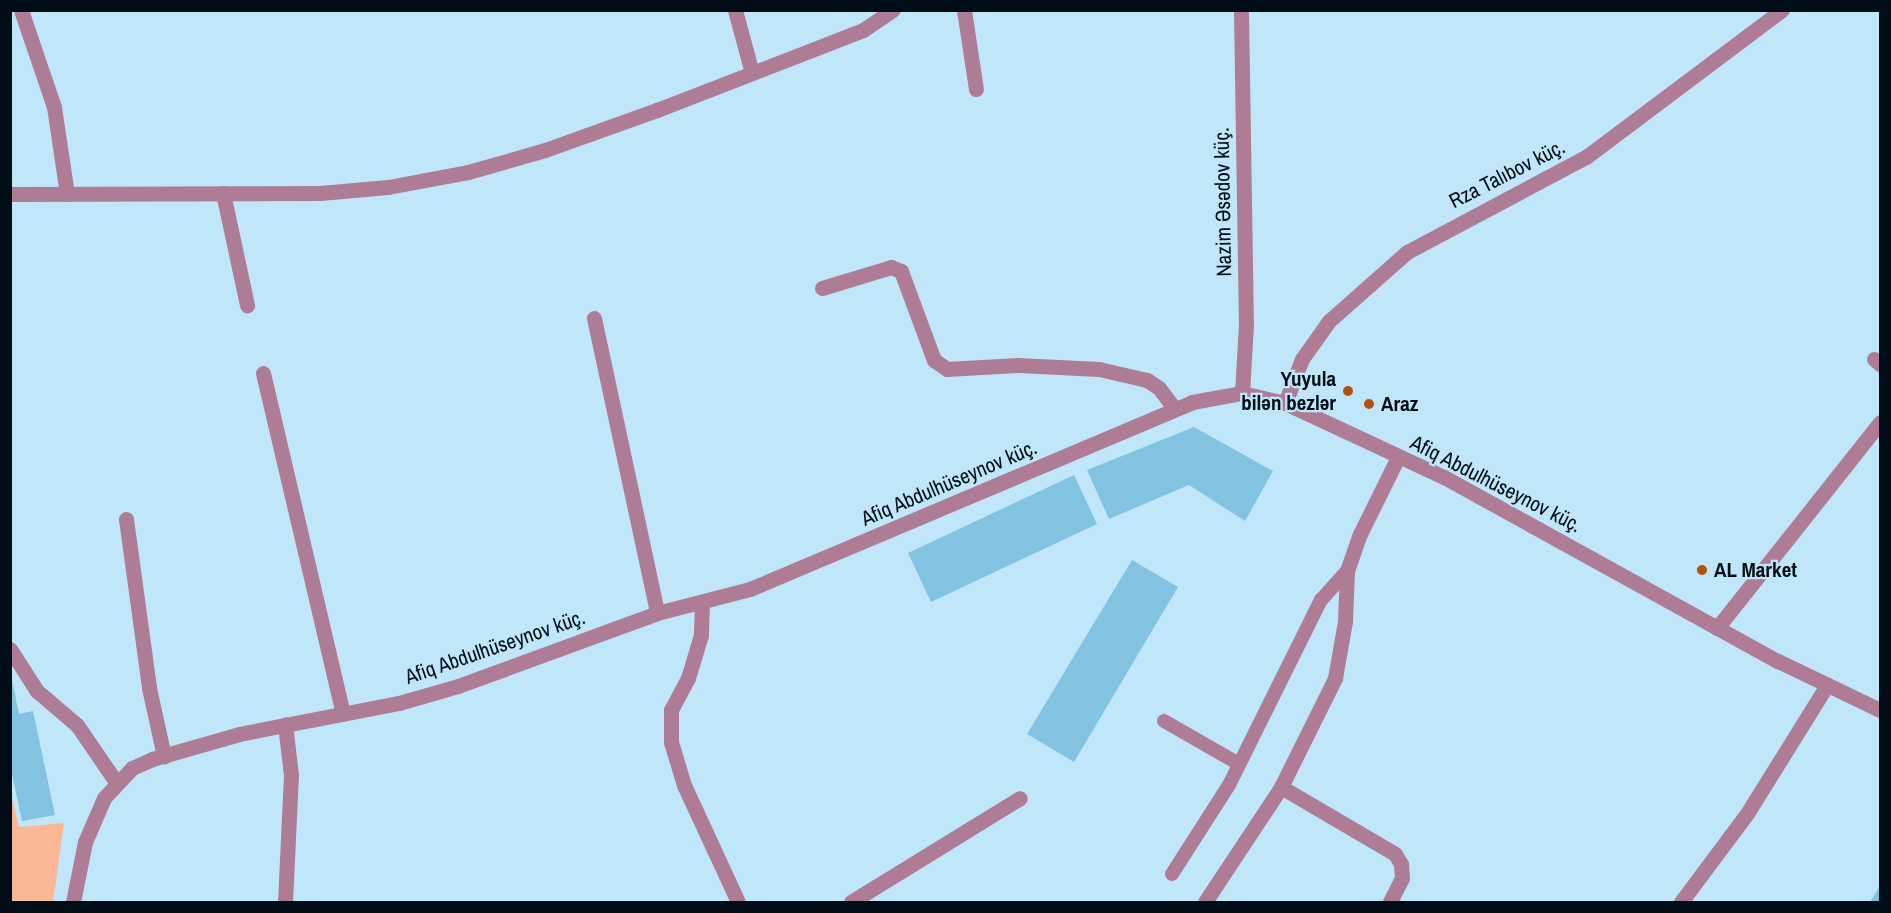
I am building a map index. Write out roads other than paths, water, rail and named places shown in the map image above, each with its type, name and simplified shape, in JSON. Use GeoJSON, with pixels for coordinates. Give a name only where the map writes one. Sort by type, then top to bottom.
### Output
{"type":"FeatureCollection","features":[{"type":"Feature","properties":{"kind":"street"},"geometry":{"type":"LineString","coordinates":[[21,10],[54,107],[66,194]]}},
{"type":"Feature","properties":{"kind":"street"},"geometry":{"type":"LineString","coordinates":[[735,10],[752,73]]}},
{"type":"Feature","properties":{"kind":"street"},"geometry":{"type":"LineString","coordinates":[[10,194],[354,190],[468,172],[545,150],[752,73],[863,30],[893,10]]}},
{"type":"Feature","properties":{"kind":"street"},"geometry":{"type":"LineString","coordinates":[[964,10],[976,89]]}},
{"type":"Feature","properties":{"kind":"street","name":"Nazim Əsədov küç."},"geometry":{"type":"LineString","coordinates":[[1241,10],[1246,324],[1242,393]]}},
{"type":"Feature","properties":{"kind":"street","name":"Rza Talıbov küç."},"geometry":{"type":"LineString","coordinates":[[1286,403],[1302,359],[1329,321],[1407,252],[1586,157],[1782,10]]}},
{"type":"Feature","properties":{"kind":"street"},"geometry":{"type":"LineString","coordinates":[[223,193],[247,305]]}},
{"type":"Feature","properties":{"kind":"street"},"geometry":{"type":"LineString","coordinates":[[822,288],[891,267],[901,271],[934,360],[946,369],[1018,365],[1099,369],[1147,380],[1160,388],[1175,409]]}},
{"type":"Feature","properties":{"kind":"street"},"geometry":{"type":"LineString","coordinates":[[594,318],[657,613]]}},
{"type":"Feature","properties":{"kind":"street"},"geometry":{"type":"LineString","coordinates":[[263,373],[344,714]]}},
{"type":"Feature","properties":{"kind":"street","name":"Afiq Abdulhüseynov küç."},"geometry":{"type":"LineString","coordinates":[[74,903],[93,819],[116,782],[132,768],[164,756],[285,724],[344,714],[458,686],[657,613],[702,603],[788,575],[1210,396],[1242,393],[1286,403],[1497,503],[1717,628],[1881,710]]}},
{"type":"Feature","properties":{"kind":"street"},"geometry":{"type":"LineString","coordinates":[[1717,628],[1881,422]]}},
{"type":"Feature","properties":{"kind":"street"},"geometry":{"type":"LineString","coordinates":[[1205,903],[1281,786],[1335,678],[1345,621],[1347,571],[1360,534],[1398,458]]}},
{"type":"Feature","properties":{"kind":"street"},"geometry":{"type":"LineString","coordinates":[[126,519],[149,688],[164,756]]}},
{"type":"Feature","properties":{"kind":"street"},"geometry":{"type":"LineString","coordinates":[[702,603],[701,635],[688,678],[671,710],[671,742],[684,784],[738,903]]}},
{"type":"Feature","properties":{"kind":"street"},"geometry":{"type":"LineString","coordinates":[[10,649],[37,691],[92,744],[116,782]]}},
{"type":"Feature","properties":{"kind":"street"},"geometry":{"type":"LineString","coordinates":[[1681,903],[1748,812],[1827,685]]}},
{"type":"Feature","properties":{"kind":"street"},"geometry":{"type":"LineString","coordinates":[[285,724],[291,775],[285,903]]}},
{"type":"Feature","properties":{"kind":"street"},"geometry":{"type":"LineString","coordinates":[[1281,786],[1395,854],[1401,864],[1402,878],[1390,903]]}},
{"type":"Feature","properties":{"kind":"street"},"geometry":{"type":"LineString","coordinates":[[851,903],[1020,798]]}},
{"type":"Feature","properties":{"kind":"lane"},"geometry":{"type":"LineString","coordinates":[[1172,874],[1239,764],[1321,600],[1347,571]]}},
{"type":"Feature","properties":{"kind":"lane"},"geometry":{"type":"LineString","coordinates":[[1164,721],[1239,764]]}},
{"type":"Feature","properties":{"kind":"place","name":"Yuyula bilən bezlər"},"geometry":{"type":"Point","coordinates":[1348,391]}},
{"type":"Feature","properties":{"kind":"place","name":"Araz"},"geometry":{"type":"Point","coordinates":[1369,404]}},
{"type":"Feature","properties":{"kind":"place","name":"AL Market"},"geometry":{"type":"Point","coordinates":[1702,570]}}]}
